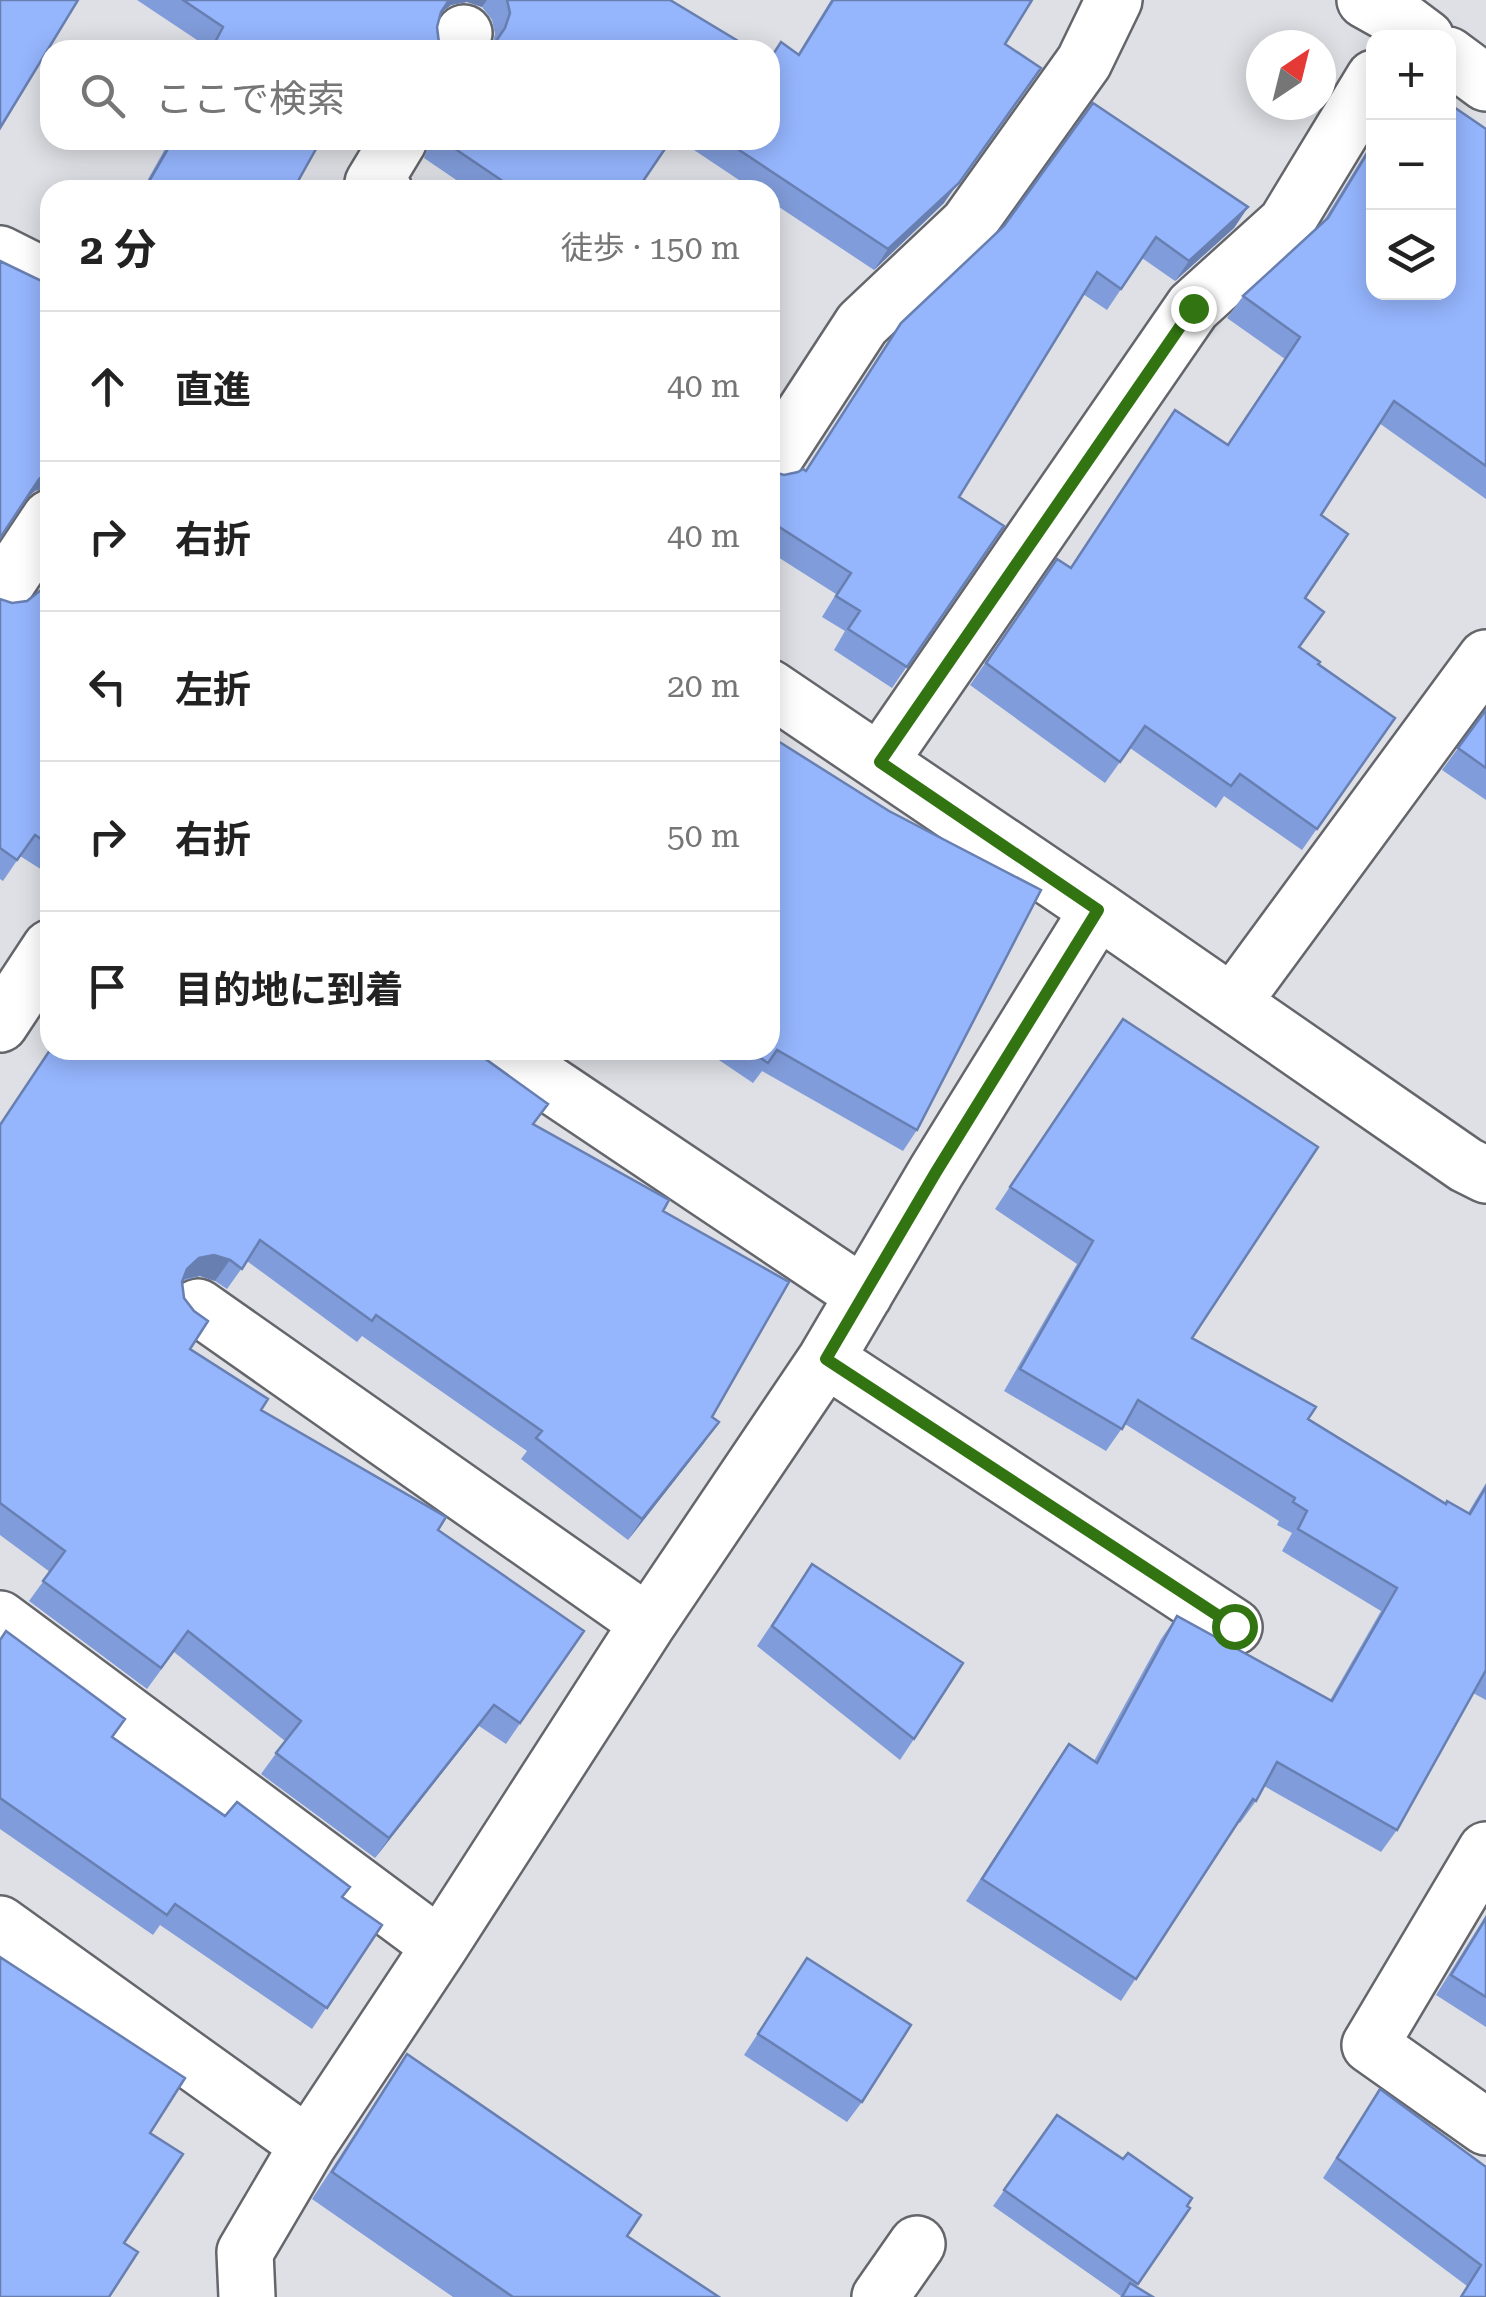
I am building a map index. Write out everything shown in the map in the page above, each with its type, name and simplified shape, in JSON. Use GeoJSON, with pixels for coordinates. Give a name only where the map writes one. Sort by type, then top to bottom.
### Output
{"type":"FeatureCollection","features":[{"type":"Feature","properties":{"kind":"street"},"geometry":{"type":"LineString","coordinates":[[780,439],[862,324],[968,224],[1084,62],[1114,0]]}},
{"type":"Feature","properties":{"kind":"street"},"geometry":{"type":"LineString","coordinates":[[1456,63],[1486,83]]}},
{"type":"Feature","properties":{"kind":"street"},"geometry":{"type":"LineString","coordinates":[[880,762],[1193,308],[1286,223],[1366,91]]}},
{"type":"Feature","properties":{"kind":"street"},"geometry":{"type":"LineString","coordinates":[[374,180],[393,150]]}},
{"type":"Feature","properties":{"kind":"street"},"geometry":{"type":"LineString","coordinates":[[0,254],[40,274]]}},
{"type":"Feature","properties":{"kind":"street"},"geometry":{"type":"LineString","coordinates":[[0,594],[40,533]]}},
{"type":"Feature","properties":{"kind":"street"},"geometry":{"type":"LineString","coordinates":[[1233,1002],[1486,658]]}},
{"type":"Feature","properties":{"kind":"street"},"geometry":{"type":"LineString","coordinates":[[780,695],[1486,1175]]}},
{"type":"Feature","properties":{"kind":"street"},"geometry":{"type":"LineString","coordinates":[[247,2297],[245,2252],[308,2145],[826,1359],[1098,910]]}},
{"type":"Feature","properties":{"kind":"street"},"geometry":{"type":"LineString","coordinates":[[0,1024],[40,963]]}},
{"type":"Feature","properties":{"kind":"street"},"geometry":{"type":"LineString","coordinates":[[514,1060],[864,1295]]}},
{"type":"Feature","properties":{"kind":"street"},"geometry":{"type":"LineString","coordinates":[[198,1307],[648,1624]]}},
{"type":"Feature","properties":{"kind":"street"},"geometry":{"type":"LineString","coordinates":[[826,1359],[1234,1626]]}},
{"type":"Feature","properties":{"kind":"street"},"geometry":{"type":"LineString","coordinates":[[0,1619],[440,1946]]}},
{"type":"Feature","properties":{"kind":"street"},"geometry":{"type":"LineString","coordinates":[[1486,1850],[1370,2044],[1486,2127]]}},
{"type":"Feature","properties":{"kind":"street"},"geometry":{"type":"LineString","coordinates":[[0,1924],[308,2145]]}},
{"type":"Feature","properties":{"kind":"street"},"geometry":{"type":"LineString","coordinates":[[880,2297],[917,2244]]}},
{"type":"Feature","properties":{"kind":"building"},"geometry":{"type":"Polygon","coordinates":[[[0,0],[78,0],[54,40],[40,40],[40,62],[0,128],[0,0]]]}},
{"type":"Feature","properties":{"kind":"building"},"geometry":{"type":"Polygon","coordinates":[[[183,0],[449,0],[437,27],[439,40],[216,40],[223,27],[183,0]]]}},
{"type":"Feature","properties":{"kind":"building"},"geometry":{"type":"Polygon","coordinates":[[[507,0],[670,0],[736,40],[497,40],[510,13],[507,0]]]}},
{"type":"Feature","properties":{"kind":"building"},"geometry":{"type":"Polygon","coordinates":[[[833,0],[1032,0],[1005,44],[1041,68],[959,183],[888,249],[739,150],[780,150],[781,42],[799,55],[833,0]]]}},
{"type":"Feature","properties":{"kind":"building"},"geometry":{"type":"Polygon","coordinates":[[[1093,103],[1248,207],[1189,261],[1156,237],[1121,289],[1097,272],[959,497],[1004,526],[907,667],[848,629],[860,611],[836,596],[851,573],[780,527],[780,474],[806,471],[901,323],[1004,226],[1093,103]]]}},
{"type":"Feature","properties":{"kind":"building"},"geometry":{"type":"Polygon","coordinates":[[[1456,108],[1486,129],[1486,466],[1394,401],[1321,515],[1348,534],[1305,598],[1324,612],[1299,647],[1395,718],[1317,829],[1240,774],[1231,786],[1145,726],[1120,762],[986,663],[1057,559],[1071,568],[1175,410],[1228,445],[1300,337],[1243,296],[1328,218],[1366,155],[1366,300],[1456,300],[1456,108]]]}},
{"type":"Feature","properties":{"kind":"building"},"geometry":{"type":"Polygon","coordinates":[[[167,150],[315,150],[299,180],[150,180],[167,150]]]}},
{"type":"Feature","properties":{"kind":"building"},"geometry":{"type":"Polygon","coordinates":[[[457,150],[664,150],[644,180],[501,180],[457,150]]]}},
{"type":"Feature","properties":{"kind":"building"},"geometry":{"type":"Polygon","coordinates":[[[0,261],[40,280],[40,478],[0,538],[0,261]]]}},
{"type":"Feature","properties":{"kind":"building"},"geometry":{"type":"Polygon","coordinates":[[[40,591],[40,838],[35,835],[17,860],[0,848],[0,599],[12,603],[27,601],[40,591]]]}},
{"type":"Feature","properties":{"kind":"building"},"geometry":{"type":"Polygon","coordinates":[[[1486,710],[1486,768],[1458,748],[1486,710]]]}},
{"type":"Feature","properties":{"kind":"building"},"geometry":{"type":"Polygon","coordinates":[[[780,742],[889,811],[1041,890],[917,1130],[780,1052],[780,742]]]}},
{"type":"Feature","properties":{"kind":"building"},"geometry":{"type":"Polygon","coordinates":[[[1123,1019],[1318,1147],[1192,1338],[1316,1407],[1308,1419],[1446,1504],[1447,1501],[1470,1514],[1486,1487],[1486,1670],[1397,1830],[1277,1762],[1256,1801],[1253,1799],[1136,1979],[982,1879],[1069,1744],[1097,1763],[1177,1616],[1332,1701],[1397,1588],[1298,1529],[1307,1511],[1293,1502],[1295,1498],[1138,1400],[1122,1429],[1020,1369],[1093,1241],[1010,1187],[1123,1019]]]}},
{"type":"Feature","properties":{"kind":"building"},"geometry":{"type":"Polygon","coordinates":[[[43,1060],[487,1060],[548,1104],[533,1124],[669,1200],[663,1211],[789,1282],[712,1417],[719,1422],[642,1519],[536,1438],[542,1431],[376,1315],[372,1321],[260,1240],[242,1269],[214,1255],[199,1258],[187,1269],[182,1282],[184,1298],[208,1321],[190,1349],[268,1399],[261,1410],[446,1517],[438,1530],[584,1631],[520,1723],[494,1705],[389,1838],[276,1753],[301,1721],[188,1631],[161,1668],[43,1581],[65,1551],[0,1503],[0,1125],[43,1060]]]}},
{"type":"Feature","properties":{"kind":"building"},"geometry":{"type":"Polygon","coordinates":[[[812,1564],[963,1663],[914,1739],[772,1626],[812,1564]]]}},
{"type":"Feature","properties":{"kind":"building"},"geometry":{"type":"Polygon","coordinates":[[[6,1631],[125,1719],[112,1737],[225,1816],[237,1802],[350,1887],[342,1897],[382,1925],[327,2008],[175,1904],[167,1915],[0,1798],[0,1640],[6,1631]]]}},
{"type":"Feature","properties":{"kind":"building"},"geometry":{"type":"Polygon","coordinates":[[[1486,1918],[1486,1997],[1451,1975],[1486,1918]]]}},
{"type":"Feature","properties":{"kind":"building"},"geometry":{"type":"Polygon","coordinates":[[[0,1957],[185,2078],[150,2133],[183,2154],[124,2243],[138,2252],[109,2297],[0,2297],[0,1957]]]}},
{"type":"Feature","properties":{"kind":"building"},"geometry":{"type":"Polygon","coordinates":[[[807,1958],[911,2025],[862,2102],[758,2034],[807,1958]]]}},
{"type":"Feature","properties":{"kind":"building"},"geometry":{"type":"Polygon","coordinates":[[[407,2054],[641,2215],[627,2236],[719,2297],[513,2297],[332,2172],[407,2054]]]}},
{"type":"Feature","properties":{"kind":"building"},"geometry":{"type":"Polygon","coordinates":[[[1380,2089],[1486,2167],[1486,2297],[1461,2297],[1481,2265],[1337,2158],[1380,2089]]]}},
{"type":"Feature","properties":{"kind":"building"},"geometry":{"type":"Polygon","coordinates":[[[1057,2115],[1123,2159],[1128,2153],[1192,2198],[1187,2206],[1190,2208],[1138,2284],[1004,2190],[1057,2115]]]}},
{"type":"Feature","properties":{"kind":"building"},"geometry":{"type":"Polygon","coordinates":[[[1130,2283],[1153,2297],[1122,2297],[1130,2283]]]}},
{"type":"Feature","properties":{"kind":"route"},"geometry":{"type":"LineString","coordinates":[[1193,308],[880,762],[1098,910],[826,1359],[1234,1626]]}}]}
